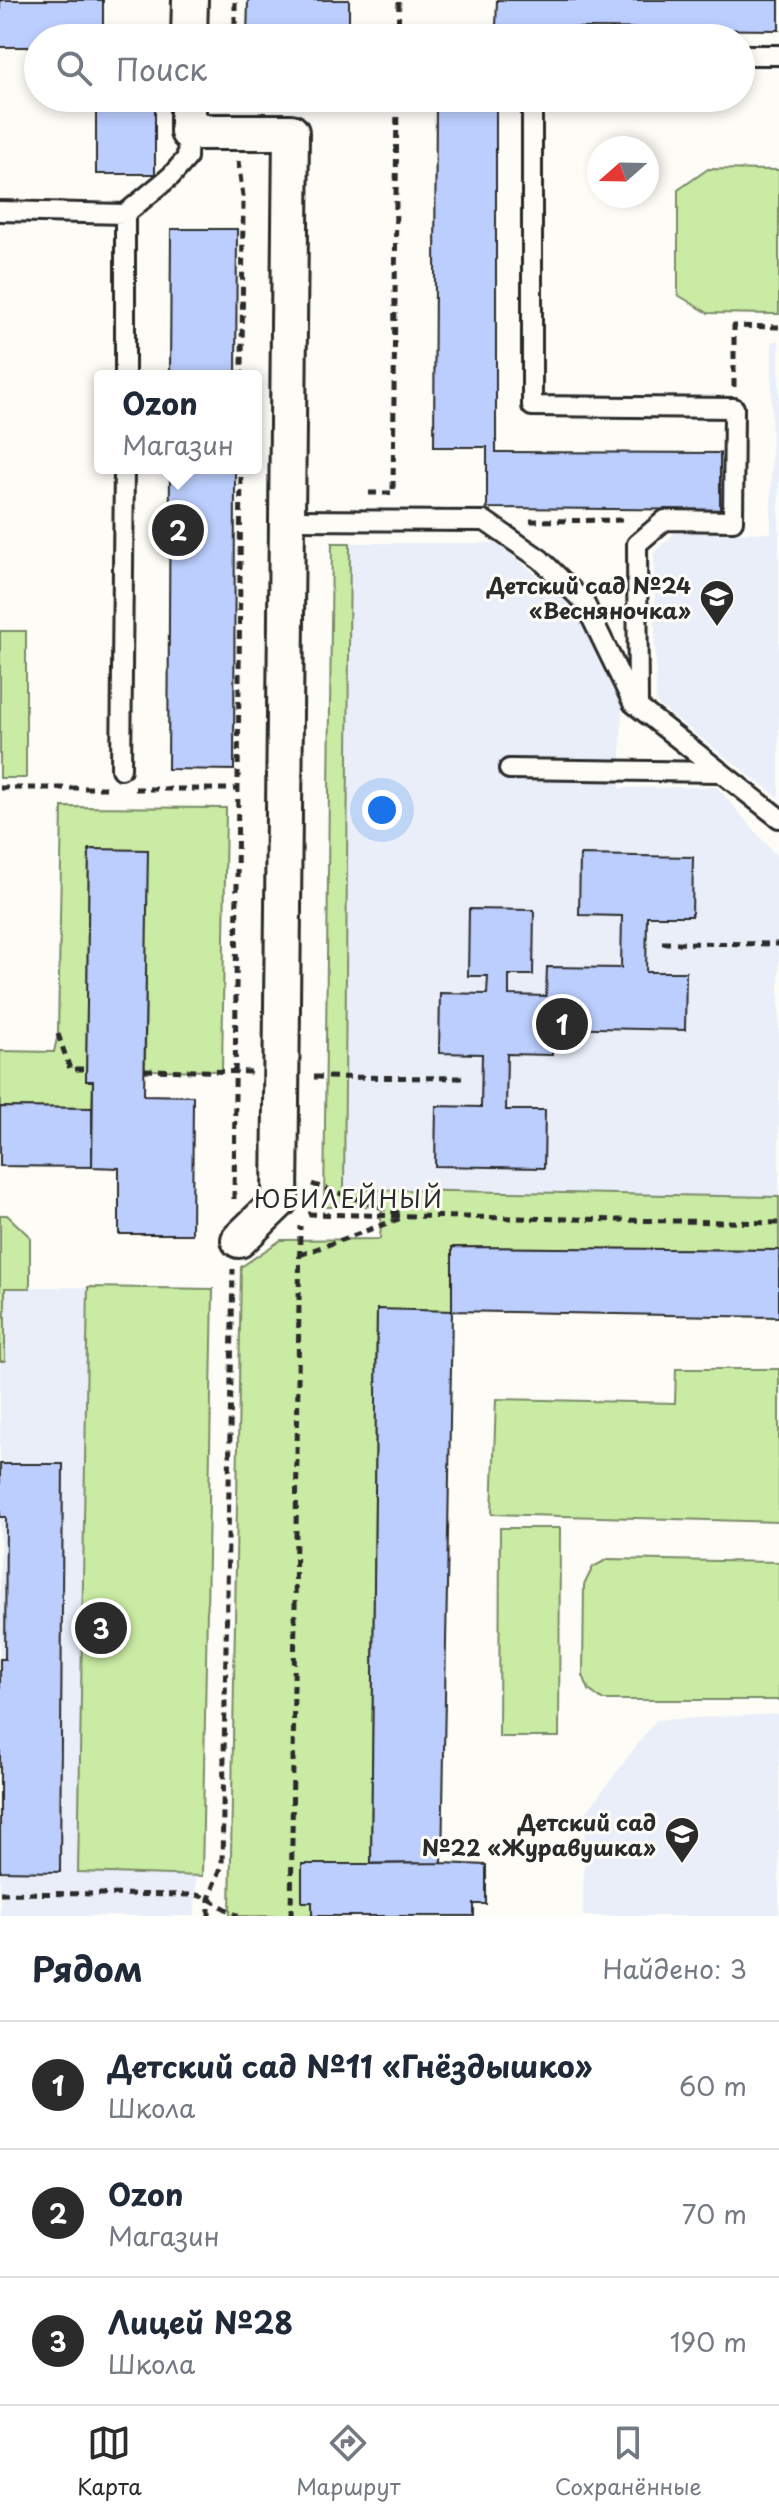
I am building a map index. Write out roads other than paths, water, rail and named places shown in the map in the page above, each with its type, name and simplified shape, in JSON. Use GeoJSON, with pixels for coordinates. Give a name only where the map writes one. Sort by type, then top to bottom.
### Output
{"type":"FeatureCollection","features":[{"type":"Feature","properties":{"kind":"street"},"geometry":{"type":"LineString","coordinates":[[189,24],[190,0]]}},
{"type":"Feature","properties":{"kind":"street"},"geometry":{"type":"LineString","coordinates":[[188,112],[188,132],[291,132],[280,1200],[235,1236]]}},
{"type":"Feature","properties":{"kind":"lane"},"geometry":{"type":"LineString","coordinates":[[755,55],[779,55]]}},
{"type":"Feature","properties":{"kind":"lane"},"geometry":{"type":"LineString","coordinates":[[532,112],[532,406],[734,408],[733,521],[665,520],[637,544],[638,706]]}},
{"type":"Feature","properties":{"kind":"lane"},"geometry":{"type":"LineString","coordinates":[[0,211],[125,214],[171,176],[187,158],[188,132]]}},
{"type":"Feature","properties":{"kind":"lane"},"geometry":{"type":"LineString","coordinates":[[125,214],[125,370]]}},
{"type":"Feature","properties":{"kind":"lane"},"geometry":{"type":"LineString","coordinates":[[121,769],[124,474]]}},
{"type":"Feature","properties":{"kind":"lane"},"geometry":{"type":"LineString","coordinates":[[287,520],[485,521],[540,559],[584,602],[633,703],[779,818]]}},
{"type":"Feature","properties":{"kind":"lane"},"geometry":{"type":"LineString","coordinates":[[509,769],[721,772]]}},
{"type":"Feature","properties":{"kind":"place","name":"Ozon"},"geometry":{"type":"Point","coordinates":[178,530]}},
{"type":"Feature","properties":{"kind":"place","name":"Детский сад №24 «Весняночка»"},"geometry":{"type":"Point","coordinates":[717,628]}},
{"type":"Feature","properties":{"kind":"place","name":"Детский сад №11 «Гнёздышко»"},"geometry":{"type":"Point","coordinates":[562,1024]}},
{"type":"Feature","properties":{"kind":"place","name":"Лицей №28"},"geometry":{"type":"Point","coordinates":[101,1628]}},
{"type":"Feature","properties":{"kind":"place","name":"Детский сад №22 «Журавушка»"},"geometry":{"type":"Point","coordinates":[682,1865]}},
{"type":"Feature","properties":{"kind":"district","name":"ЮБИЛЕЙНЫЙ"},"geometry":{"type":"Point","coordinates":[349,1198]}}]}
